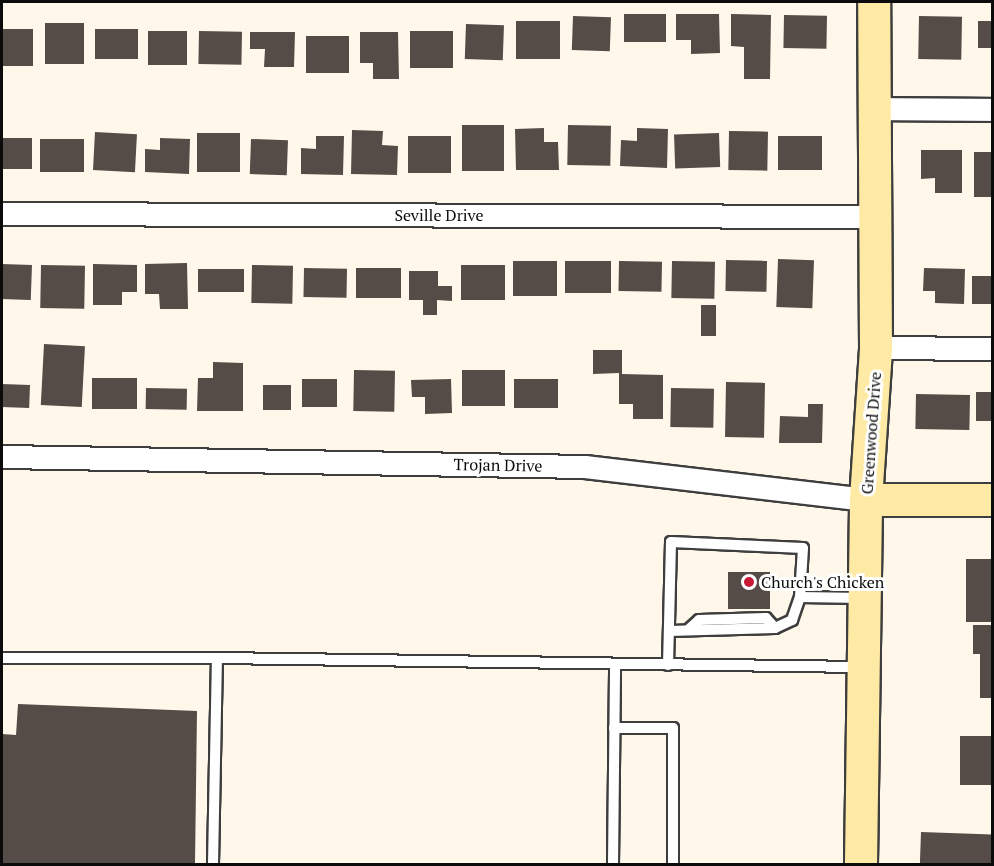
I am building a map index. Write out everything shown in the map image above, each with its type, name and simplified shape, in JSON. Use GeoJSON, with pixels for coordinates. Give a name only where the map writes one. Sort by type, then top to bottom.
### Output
{"type":"FeatureCollection","features":[{"type":"Feature","properties":{"kind":"main road","name":"Greenwood Drive"},"geometry":{"type":"LineString","coordinates":[[861,864],[866,500],[876,348],[874,2]]}},
{"type":"Feature","properties":{"kind":"main road","name":"Trojan Drive"},"geometry":{"type":"LineString","coordinates":[[866,500],[993,500]]}},
{"type":"Feature","properties":{"kind":"street"},"geometry":{"type":"LineString","coordinates":[[876,109],[993,110]]}},
{"type":"Feature","properties":{"kind":"street","name":"Seville Drive"},"geometry":{"type":"LineString","coordinates":[[2,214],[877,216]]}},
{"type":"Feature","properties":{"kind":"street"},"geometry":{"type":"LineString","coordinates":[[876,348],[993,349]]}},
{"type":"Feature","properties":{"kind":"street","name":"Trojan Drive"},"geometry":{"type":"LineString","coordinates":[[2,457],[585,467],[866,500]]}},
{"type":"Feature","properties":{"kind":"lane"},"geometry":{"type":"LineString","coordinates":[[668,665],[671,542],[803,548],[800,597],[792,620],[775,628],[669,631]]}},
{"type":"Feature","properties":{"kind":"lane"},"geometry":{"type":"LineString","coordinates":[[800,597],[865,598]]}},
{"type":"Feature","properties":{"kind":"lane"},"geometry":{"type":"LineString","coordinates":[[2,658],[217,658],[864,668]]}},
{"type":"Feature","properties":{"kind":"lane"},"geometry":{"type":"LineString","coordinates":[[213,864],[217,658]]}},
{"type":"Feature","properties":{"kind":"lane"},"geometry":{"type":"LineString","coordinates":[[613,864],[615,664]]}},
{"type":"Feature","properties":{"kind":"lane"},"geometry":{"type":"LineString","coordinates":[[615,728],[673,728],[673,864]]}},
{"type":"Feature","properties":{"kind":"building"},"geometry":{"type":"Polygon","coordinates":[[[624,14],[666,14],[666,42],[624,42],[624,14]]]}},
{"type":"Feature","properties":{"kind":"building"},"geometry":{"type":"Polygon","coordinates":[[[676,14],[719,14],[720,53],[691,54],[691,40],[676,40],[676,14]]]}},
{"type":"Feature","properties":{"kind":"building"},"geometry":{"type":"Polygon","coordinates":[[[731,14],[771,15],[770,79],[744,79],[744,47],[731,46],[731,14]]]}},
{"type":"Feature","properties":{"kind":"building"},"geometry":{"type":"Polygon","coordinates":[[[784,15],[827,16],[826,49],[783,48],[784,15]]]}},
{"type":"Feature","properties":{"kind":"building"},"geometry":{"type":"Polygon","coordinates":[[[573,16],[611,17],[610,51],[572,50],[573,16]]]}},
{"type":"Feature","properties":{"kind":"building"},"geometry":{"type":"Polygon","coordinates":[[[919,16],[962,17],[961,60],[918,59],[919,16]]]}},
{"type":"Feature","properties":{"kind":"building"},"geometry":{"type":"Polygon","coordinates":[[[516,21],[560,21],[560,59],[516,59],[516,21]]]}},
{"type":"Feature","properties":{"kind":"building"},"geometry":{"type":"Polygon","coordinates":[[[978,21],[992,21],[992,48],[978,48],[978,21]]]}},
{"type":"Feature","properties":{"kind":"building"},"geometry":{"type":"Polygon","coordinates":[[[45,23],[84,23],[84,64],[45,64],[45,23]]]}},
{"type":"Feature","properties":{"kind":"building"},"geometry":{"type":"Polygon","coordinates":[[[466,24],[504,25],[503,60],[465,59],[466,24]]]}},
{"type":"Feature","properties":{"kind":"building"},"geometry":{"type":"Polygon","coordinates":[[[2,29],[33,29],[33,66],[2,66],[2,29]]]}},
{"type":"Feature","properties":{"kind":"building"},"geometry":{"type":"Polygon","coordinates":[[[95,29],[138,29],[138,59],[95,59],[95,29]]]}},
{"type":"Feature","properties":{"kind":"building"},"geometry":{"type":"Polygon","coordinates":[[[148,31],[187,31],[187,65],[148,65],[148,31]]]}},
{"type":"Feature","properties":{"kind":"building"},"geometry":{"type":"Polygon","coordinates":[[[199,31],[242,32],[241,65],[198,64],[199,31]]]}},
{"type":"Feature","properties":{"kind":"building"},"geometry":{"type":"Polygon","coordinates":[[[410,31],[453,31],[453,68],[410,68],[410,31]]]}},
{"type":"Feature","properties":{"kind":"building"},"geometry":{"type":"Polygon","coordinates":[[[250,32],[295,32],[294,67],[264,67],[265,49],[250,49],[250,32]]]}},
{"type":"Feature","properties":{"kind":"building"},"geometry":{"type":"Polygon","coordinates":[[[360,32],[398,32],[399,79],[373,79],[373,63],[360,63],[360,32]]]}},
{"type":"Feature","properties":{"kind":"building"},"geometry":{"type":"Polygon","coordinates":[[[306,36],[349,36],[349,73],[306,73],[306,36]]]}},
{"type":"Feature","properties":{"kind":"building"},"geometry":{"type":"Polygon","coordinates":[[[462,125],[504,125],[504,171],[462,171],[462,125]]]}},
{"type":"Feature","properties":{"kind":"building"},"geometry":{"type":"Polygon","coordinates":[[[568,125],[611,126],[610,166],[567,165],[568,125]]]}},
{"type":"Feature","properties":{"kind":"building"},"geometry":{"type":"Polygon","coordinates":[[[544,128],[544,142],[558,142],[559,170],[516,170],[515,129],[544,128]]]}},
{"type":"Feature","properties":{"kind":"building"},"geometry":{"type":"Polygon","coordinates":[[[637,128],[668,129],[667,168],[620,166],[621,140],[637,141],[637,128]]]}},
{"type":"Feature","properties":{"kind":"building"},"geometry":{"type":"Polygon","coordinates":[[[352,130],[383,131],[382,145],[398,146],[397,175],[351,174],[352,130]]]}},
{"type":"Feature","properties":{"kind":"building"},"geometry":{"type":"Polygon","coordinates":[[[729,131],[768,132],[767,171],[728,170],[729,131]]]}},
{"type":"Feature","properties":{"kind":"building"},"geometry":{"type":"Polygon","coordinates":[[[95,132],[137,134],[135,172],[93,170],[95,132]]]}},
{"type":"Feature","properties":{"kind":"building"},"geometry":{"type":"Polygon","coordinates":[[[197,133],[240,133],[240,172],[197,172],[197,133]]]}},
{"type":"Feature","properties":{"kind":"building"},"geometry":{"type":"Polygon","coordinates":[[[719,133],[720,167],[675,169],[674,135],[719,133]]]}},
{"type":"Feature","properties":{"kind":"building"},"geometry":{"type":"Polygon","coordinates":[[[316,136],[344,136],[343,175],[301,174],[301,148],[316,149],[316,136]]]}},
{"type":"Feature","properties":{"kind":"building"},"geometry":{"type":"Polygon","coordinates":[[[408,136],[451,136],[451,173],[408,173],[408,136]]]}},
{"type":"Feature","properties":{"kind":"building"},"geometry":{"type":"Polygon","coordinates":[[[778,136],[822,136],[822,170],[778,170],[778,136]]]}},
{"type":"Feature","properties":{"kind":"building"},"geometry":{"type":"Polygon","coordinates":[[[2,138],[32,138],[32,169],[2,169],[2,138]]]}},
{"type":"Feature","properties":{"kind":"building"},"geometry":{"type":"Polygon","coordinates":[[[160,138],[190,139],[189,174],[145,172],[145,149],[160,150],[160,138]]]}},
{"type":"Feature","properties":{"kind":"building"},"geometry":{"type":"Polygon","coordinates":[[[40,139],[84,139],[84,172],[40,172],[40,139]]]}},
{"type":"Feature","properties":{"kind":"building"},"geometry":{"type":"Polygon","coordinates":[[[251,139],[288,140],[287,175],[250,174],[251,139]]]}},
{"type":"Feature","properties":{"kind":"building"},"geometry":{"type":"Polygon","coordinates":[[[921,150],[962,150],[962,193],[935,193],[935,178],[921,179],[921,150]]]}},
{"type":"Feature","properties":{"kind":"building"},"geometry":{"type":"Polygon","coordinates":[[[974,152],[992,152],[992,197],[974,197],[974,152]]]}},
{"type":"Feature","properties":{"kind":"building"},"geometry":{"type":"Polygon","coordinates":[[[778,259],[814,260],[812,308],[776,307],[778,259]]]}},
{"type":"Feature","properties":{"kind":"building"},"geometry":{"type":"Polygon","coordinates":[[[726,260],[767,261],[766,292],[725,291],[726,260]]]}},
{"type":"Feature","properties":{"kind":"building"},"geometry":{"type":"Polygon","coordinates":[[[513,261],[557,261],[557,296],[513,296],[513,261]]]}},
{"type":"Feature","properties":{"kind":"building"},"geometry":{"type":"Polygon","coordinates":[[[565,261],[611,261],[611,293],[565,293],[565,261]]]}},
{"type":"Feature","properties":{"kind":"building"},"geometry":{"type":"Polygon","coordinates":[[[619,261],[662,262],[661,292],[618,291],[619,261]]]}},
{"type":"Feature","properties":{"kind":"building"},"geometry":{"type":"Polygon","coordinates":[[[672,261],[715,262],[714,299],[671,298],[672,261]]]}},
{"type":"Feature","properties":{"kind":"building"},"geometry":{"type":"Polygon","coordinates":[[[187,263],[188,309],[160,309],[159,294],[145,294],[145,264],[187,263]]]}},
{"type":"Feature","properties":{"kind":"building"},"geometry":{"type":"Polygon","coordinates":[[[2,264],[32,265],[31,300],[2,299],[2,264]]]}},
{"type":"Feature","properties":{"kind":"building"},"geometry":{"type":"Polygon","coordinates":[[[93,264],[137,265],[137,292],[122,292],[122,305],[93,305],[93,264]]]}},
{"type":"Feature","properties":{"kind":"building"},"geometry":{"type":"Polygon","coordinates":[[[41,265],[85,266],[84,309],[40,308],[41,265]]]}},
{"type":"Feature","properties":{"kind":"building"},"geometry":{"type":"Polygon","coordinates":[[[252,265],[293,266],[292,304],[251,303],[252,265]]]}},
{"type":"Feature","properties":{"kind":"building"},"geometry":{"type":"Polygon","coordinates":[[[461,265],[505,265],[505,300],[461,300],[461,265]]]}},
{"type":"Feature","properties":{"kind":"building"},"geometry":{"type":"Polygon","coordinates":[[[304,268],[347,269],[346,298],[303,297],[304,268]]]}},
{"type":"Feature","properties":{"kind":"building"},"geometry":{"type":"Polygon","coordinates":[[[356,268],[401,268],[401,298],[356,298],[356,268]]]}},
{"type":"Feature","properties":{"kind":"building"},"geometry":{"type":"Polygon","coordinates":[[[924,268],[965,269],[964,304],[935,303],[935,291],[923,291],[924,268]]]}},
{"type":"Feature","properties":{"kind":"building"},"geometry":{"type":"Polygon","coordinates":[[[198,269],[244,269],[244,292],[198,292],[198,269]]]}},
{"type":"Feature","properties":{"kind":"building"},"geometry":{"type":"Polygon","coordinates":[[[409,271],[438,271],[438,286],[452,286],[452,301],[437,300],[437,315],[423,315],[423,300],[409,300],[409,271]]]}},
{"type":"Feature","properties":{"kind":"building"},"geometry":{"type":"Polygon","coordinates":[[[972,276],[992,276],[992,304],[972,304],[972,276]]]}},
{"type":"Feature","properties":{"kind":"building"},"geometry":{"type":"Polygon","coordinates":[[[701,305],[716,305],[716,336],[701,336],[701,305]]]}},
{"type":"Feature","properties":{"kind":"building"},"geometry":{"type":"Polygon","coordinates":[[[44,344],[85,346],[82,407],[41,405],[44,344]]]}},
{"type":"Feature","properties":{"kind":"building"},"geometry":{"type":"Polygon","coordinates":[[[593,350],[622,350],[622,374],[663,375],[663,419],[633,419],[633,404],[619,404],[619,373],[593,374],[593,350]]]}},
{"type":"Feature","properties":{"kind":"building"},"geometry":{"type":"Polygon","coordinates":[[[213,362],[243,363],[243,411],[197,411],[198,378],[213,378],[213,362]]]}},
{"type":"Feature","properties":{"kind":"building"},"geometry":{"type":"Polygon","coordinates":[[[354,370],[395,371],[394,412],[353,411],[354,370]]]}},
{"type":"Feature","properties":{"kind":"building"},"geometry":{"type":"Polygon","coordinates":[[[462,370],[505,370],[505,406],[462,406],[462,370]]]}},
{"type":"Feature","properties":{"kind":"building"},"geometry":{"type":"Polygon","coordinates":[[[92,378],[137,378],[137,409],[92,409],[92,378]]]}},
{"type":"Feature","properties":{"kind":"building"},"geometry":{"type":"Polygon","coordinates":[[[302,379],[337,379],[337,407],[302,407],[302,379]]]}},
{"type":"Feature","properties":{"kind":"building"},"geometry":{"type":"Polygon","coordinates":[[[451,379],[452,413],[425,414],[425,397],[412,397],[411,380],[451,379]]]}},
{"type":"Feature","properties":{"kind":"building"},"geometry":{"type":"Polygon","coordinates":[[[514,379],[558,379],[558,408],[514,408],[514,379]]]}},
{"type":"Feature","properties":{"kind":"building"},"geometry":{"type":"Polygon","coordinates":[[[726,382],[765,383],[764,438],[725,437],[726,382]]]}},
{"type":"Feature","properties":{"kind":"building"},"geometry":{"type":"Polygon","coordinates":[[[2,384],[30,385],[29,408],[2,407],[2,384]]]}},
{"type":"Feature","properties":{"kind":"building"},"geometry":{"type":"Polygon","coordinates":[[[263,385],[291,385],[291,410],[263,410],[263,385]]]}},
{"type":"Feature","properties":{"kind":"building"},"geometry":{"type":"Polygon","coordinates":[[[146,388],[187,389],[187,410],[146,409],[146,388]]]}},
{"type":"Feature","properties":{"kind":"building"},"geometry":{"type":"Polygon","coordinates":[[[671,388],[714,389],[713,428],[670,427],[671,388]]]}},
{"type":"Feature","properties":{"kind":"building"},"geometry":{"type":"Polygon","coordinates":[[[976,392],[992,392],[992,421],[976,421],[976,392]]]}},
{"type":"Feature","properties":{"kind":"building"},"geometry":{"type":"Polygon","coordinates":[[[916,394],[970,395],[969,430],[915,429],[916,394]]]}},
{"type":"Feature","properties":{"kind":"building"},"geometry":{"type":"Polygon","coordinates":[[[808,404],[823,404],[822,443],[779,443],[780,416],[808,417],[808,404]]]}},
{"type":"Feature","properties":{"kind":"building"},"geometry":{"type":"Polygon","coordinates":[[[966,559],[992,559],[992,622],[966,622],[966,559]]]}},
{"type":"Feature","properties":{"kind":"building"},"geometry":{"type":"Polygon","coordinates":[[[728,572],[770,572],[770,609],[728,609],[728,572]]]}},
{"type":"Feature","properties":{"kind":"building"},"geometry":{"type":"Polygon","coordinates":[[[973,625],[992,625],[992,698],[980,698],[980,654],[973,654],[973,625]]]}},
{"type":"Feature","properties":{"kind":"building"},"geometry":{"type":"Polygon","coordinates":[[[18,704],[197,711],[195,864],[2,864],[2,734],[16,735],[18,704]]]}},
{"type":"Feature","properties":{"kind":"building"},"geometry":{"type":"Polygon","coordinates":[[[960,736],[992,736],[992,785],[960,785],[960,736]]]}},
{"type":"Feature","properties":{"kind":"building"},"geometry":{"type":"Polygon","coordinates":[[[921,832],[992,834],[991,864],[920,864],[921,832]]]}},
{"type":"Feature","properties":{"kind":"place","name":"Church's Chicken"},"geometry":{"type":"Point","coordinates":[749,582]}}]}
